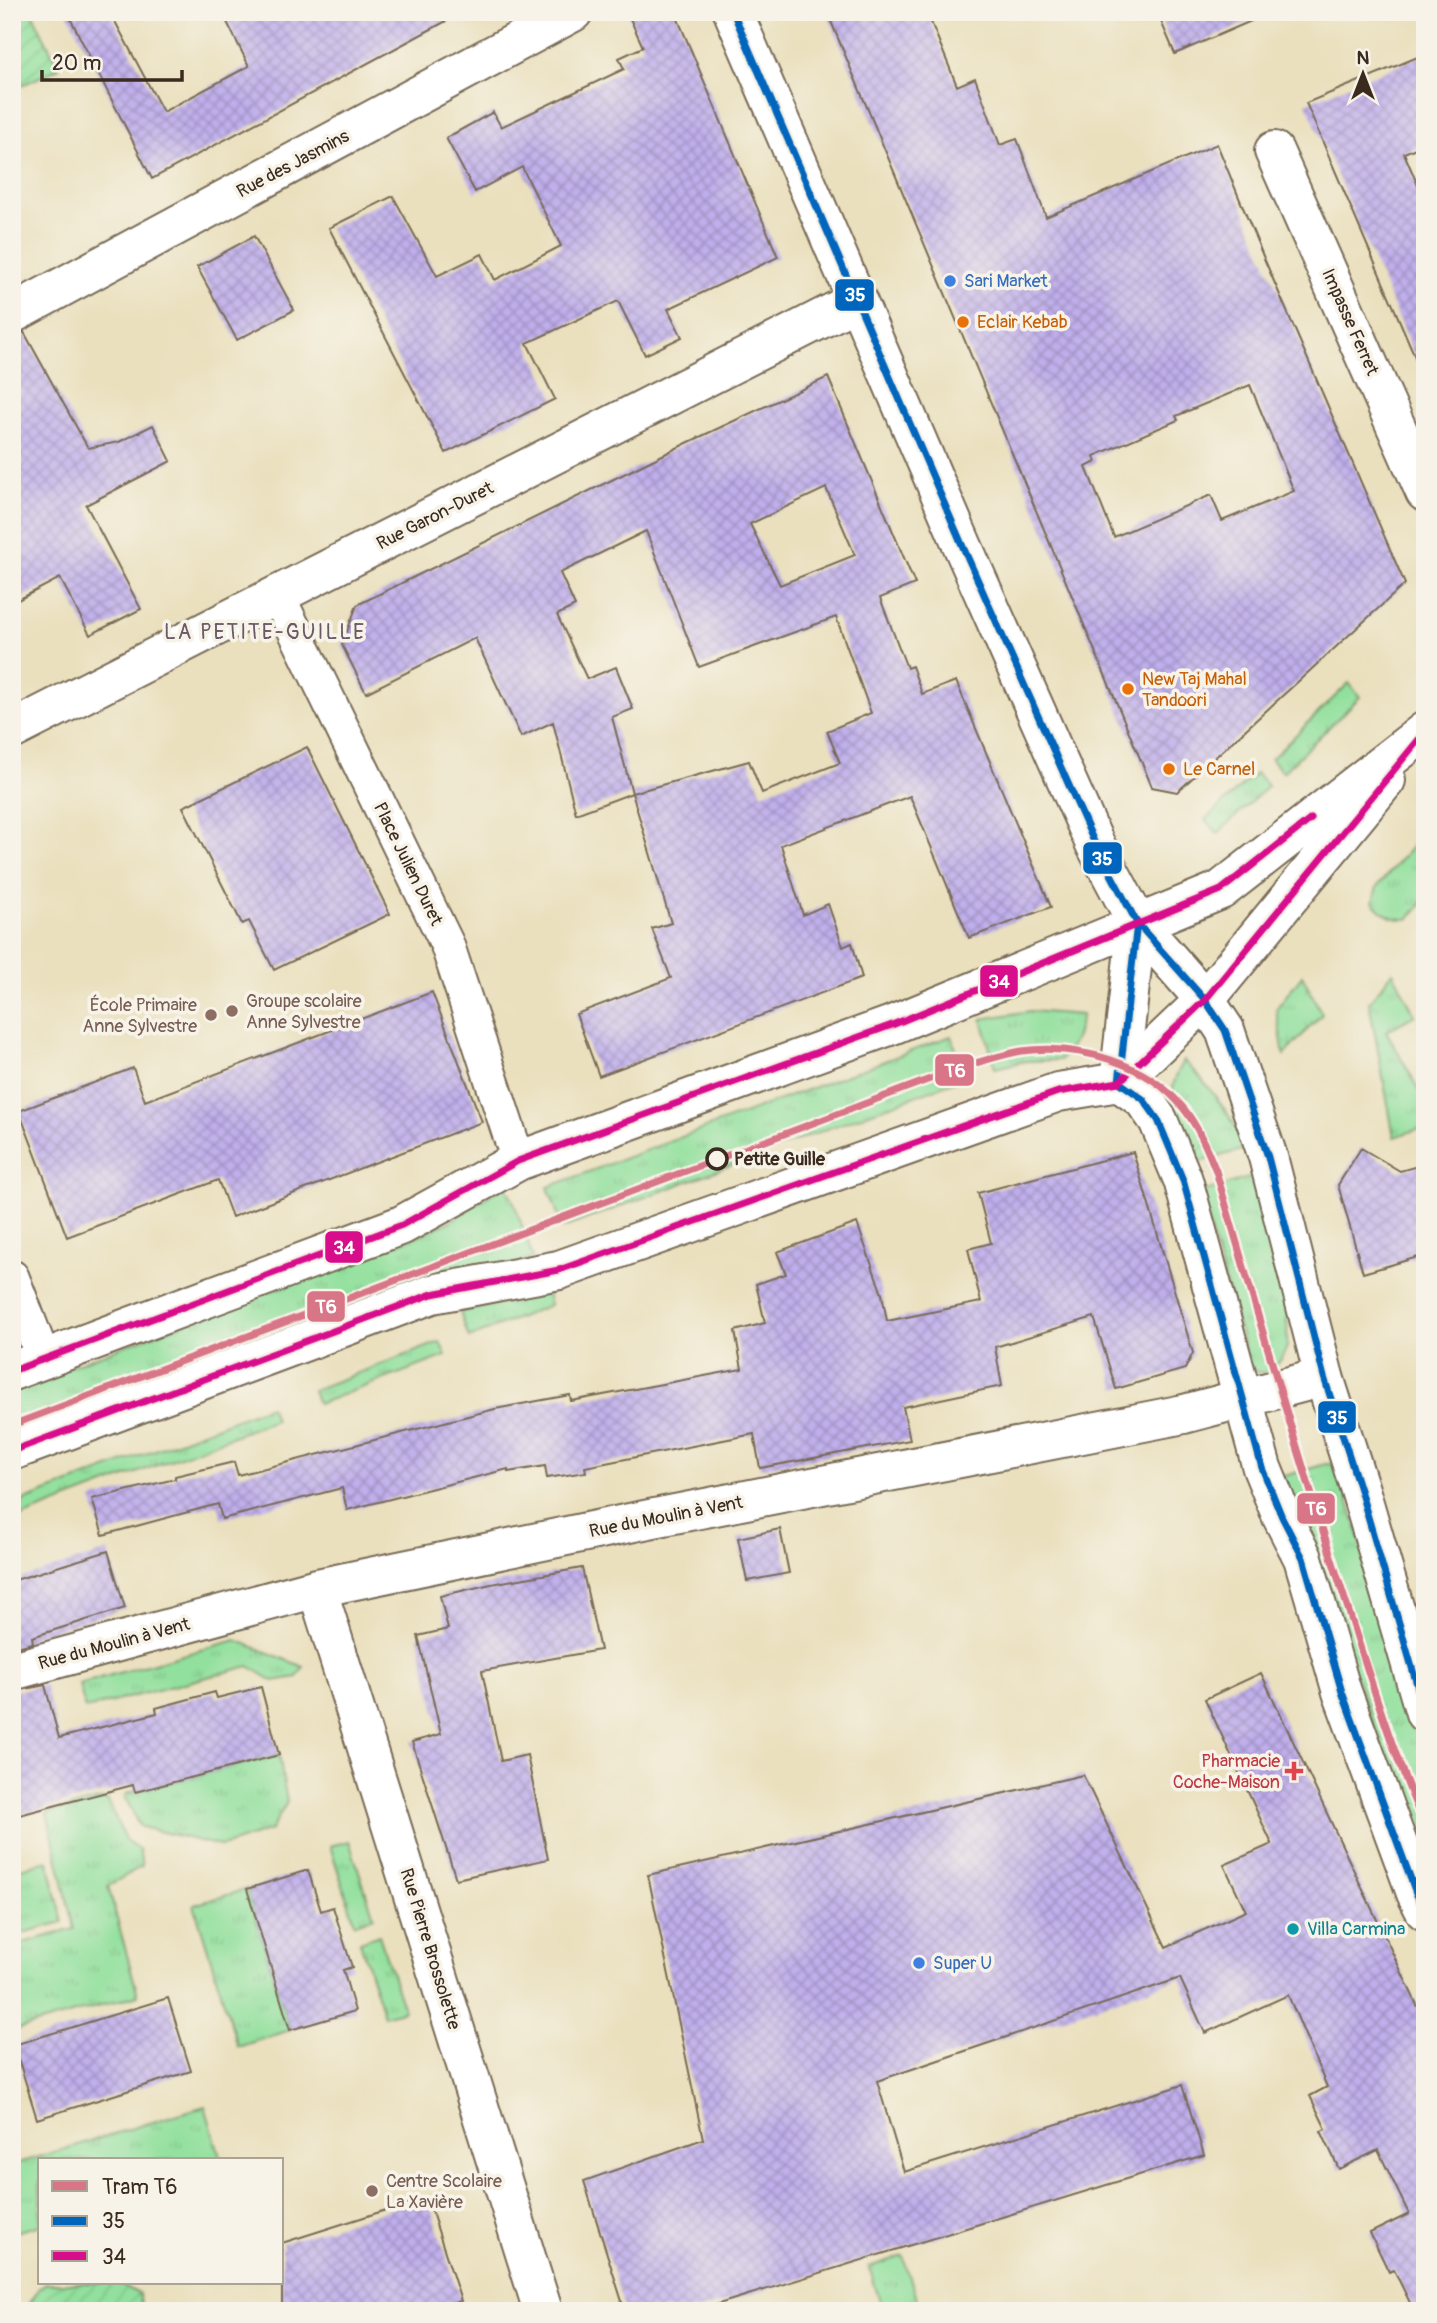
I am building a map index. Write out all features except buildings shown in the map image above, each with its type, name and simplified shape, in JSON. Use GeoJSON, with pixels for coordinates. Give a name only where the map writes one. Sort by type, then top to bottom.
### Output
{"type":"FeatureCollection","features":[{"type":"Feature","properties":{"kind":"street","name":"Rue des Jasmins"},"geometry":{"type":"LineString","coordinates":[[12,314],[573,12]]}},
{"type":"Feature","properties":{"kind":"street"},"geometry":{"type":"LineString","coordinates":[[733,12],[856,302],[1095,844],[1137,923],[1205,1000],[1225,1030],[1268,1157],[1324,1377],[1362,1493],[1425,1713]]}},
{"type":"Feature","properties":{"kind":"street","name":"Impasse Ferret"},"geometry":{"type":"LineString","coordinates":[[1274,151],[1425,492]]}},
{"type":"Feature","properties":{"kind":"street","name":"Rue Garon-Duret"},"geometry":{"type":"LineString","coordinates":[[12,730],[856,302]]}},
{"type":"Feature","properties":{"kind":"street","name":"Place Julien Duret"},"geometry":{"type":"LineString","coordinates":[[278,596],[447,944],[512,1142]]}},
{"type":"Feature","properties":{"kind":"street"},"geometry":{"type":"LineString","coordinates":[[12,1277],[28,1366],[402,1224],[518,1161],[892,1025],[1221,890],[1425,731]]}},
{"type":"Feature","properties":{"kind":"street"},"geometry":{"type":"LineString","coordinates":[[12,1451],[432,1294],[559,1270],[1046,1097],[1119,1082],[1205,1000],[1425,731]]}},
{"type":"Feature","properties":{"kind":"street"},"geometry":{"type":"LineString","coordinates":[[1119,1082],[1137,923]]}},
{"type":"Feature","properties":{"kind":"street"},"geometry":{"type":"LineString","coordinates":[[1119,1082],[1143,1099],[1158,1120],[1183,1180],[1262,1468],[1282,1517],[1303,1558],[1342,1692],[1425,1911]]}},
{"type":"Feature","properties":{"kind":"street","name":"Rue du Moulin à Vent"},"geometry":{"type":"LineString","coordinates":[[12,1671],[317,1588],[639,1521],[1184,1414],[1324,1377]]}},
{"type":"Feature","properties":{"kind":"street","name":"Rue Pierre Brossolette"},"geometry":{"type":"LineString","coordinates":[[317,1588],[543,2311]]}},
{"type":"Feature","properties":{"kind":"green space"},"geometry":{"type":"Polygon","coordinates":[[[12,12],[32,12],[59,68],[12,90],[12,12]]]}},
{"type":"Feature","properties":{"kind":"green space"},"geometry":{"type":"Polygon","coordinates":[[[1349,683],[1360,697],[1283,772],[1271,759],[1349,683]]]}},
{"type":"Feature","properties":{"kind":"green space"},"geometry":{"type":"Polygon","coordinates":[[[1256,773],[1268,786],[1218,833],[1205,820],[1256,773]]]}},
{"type":"Feature","properties":{"kind":"green space"},"geometry":{"type":"Polygon","coordinates":[[[1425,831],[1425,900],[1408,919],[1397,919],[1373,902],[1377,887],[1425,831]]]}},
{"type":"Feature","properties":{"kind":"green space"},"geometry":{"type":"Polygon","coordinates":[[[1393,972],[1415,1015],[1386,1031],[1425,1100],[1425,1127],[1394,1137],[1369,1002],[1393,972]]]}},
{"type":"Feature","properties":{"kind":"green space"},"geometry":{"type":"Polygon","coordinates":[[[1302,975],[1322,1014],[1284,1055],[1276,1009],[1302,975]]]}},
{"type":"Feature","properties":{"kind":"green space"},"geometry":{"type":"Polygon","coordinates":[[[1030,1011],[1082,1015],[1075,1040],[1061,1060],[1026,1061],[995,1068],[982,1019],[1030,1011]]]}},
{"type":"Feature","properties":{"kind":"green space"},"geometry":{"type":"Polygon","coordinates":[[[951,1036],[966,1077],[563,1228],[548,1187],[951,1036]]]}},
{"type":"Feature","properties":{"kind":"green space"},"geometry":{"type":"Polygon","coordinates":[[[1184,1061],[1203,1080],[1248,1148],[1200,1162],[1172,1102],[1172,1090],[1184,1061]]]}},
{"type":"Feature","properties":{"kind":"green space"},"geometry":{"type":"Polygon","coordinates":[[[1255,1176],[1288,1291],[1287,1347],[1280,1361],[1269,1373],[1257,1372],[1250,1366],[1199,1193],[1255,1176]]]}},
{"type":"Feature","properties":{"kind":"green space"},"geometry":{"type":"Polygon","coordinates":[[[505,1185],[533,1258],[12,1436],[12,1388],[417,1236],[451,1221],[505,1185]]]}},
{"type":"Feature","properties":{"kind":"green space"},"geometry":{"type":"Polygon","coordinates":[[[547,1293],[550,1305],[469,1338],[460,1312],[547,1293]]]}},
{"type":"Feature","properties":{"kind":"green space"},"geometry":{"type":"Polygon","coordinates":[[[440,1342],[446,1356],[318,1404],[313,1390],[440,1342]]]}},
{"type":"Feature","properties":{"kind":"green space"},"geometry":{"type":"Polygon","coordinates":[[[270,1406],[275,1420],[16,1519],[12,1505],[270,1406]]]}},
{"type":"Feature","properties":{"kind":"green space"},"geometry":{"type":"Polygon","coordinates":[[[1336,1461],[1425,1751],[1425,1863],[1281,1477],[1336,1461]]]}},
{"type":"Feature","properties":{"kind":"green space"},"geometry":{"type":"Polygon","coordinates":[[[236,1640],[304,1667],[297,1677],[273,1681],[249,1666],[85,1709],[79,1684],[236,1640]]]}},
{"type":"Feature","properties":{"kind":"green space"},"geometry":{"type":"Polygon","coordinates":[[[279,1755],[287,1802],[271,1830],[226,1845],[220,1846],[142,1827],[125,1796],[128,1793],[279,1755]]]}},
{"type":"Feature","properties":{"kind":"green space"},"geometry":{"type":"Polygon","coordinates":[[[103,1799],[108,1801],[125,1840],[139,1849],[142,1866],[108,1886],[138,1995],[12,2031],[12,1946],[74,1929],[47,1813],[103,1799]]]}},
{"type":"Feature","properties":{"kind":"green space"},"geometry":{"type":"Polygon","coordinates":[[[349,1841],[374,1917],[355,1923],[330,1846],[349,1841]]]}},
{"type":"Feature","properties":{"kind":"green space"},"geometry":{"type":"Polygon","coordinates":[[[48,1861],[63,1922],[12,1936],[12,1870],[48,1861]]]}},
{"type":"Feature","properties":{"kind":"green space"},"geometry":{"type":"Polygon","coordinates":[[[247,1889],[290,2030],[238,2047],[194,1905],[247,1889]]]}},
{"type":"Feature","properties":{"kind":"green space"},"geometry":{"type":"Polygon","coordinates":[[[379,1935],[404,2010],[384,2016],[360,1942],[379,1935]]]}},
{"type":"Feature","properties":{"kind":"green space"},"geometry":{"type":"Polygon","coordinates":[[[205,2106],[220,2158],[38,2158],[38,2226],[12,2233],[12,2165],[205,2106]]]}},
{"type":"Feature","properties":{"kind":"green space"},"geometry":{"type":"Polygon","coordinates":[[[903,2256],[921,2311],[883,2311],[869,2267],[903,2256]]]}},
{"type":"Feature","properties":{"kind":"green space"},"geometry":{"type":"Polygon","coordinates":[[[45,2284],[119,2284],[139,2294],[143,2311],[24,2311],[45,2284]]]}},
{"type":"Feature","properties":{"kind":"tram line","name":"T6"},"geometry":{"type":"LineString","coordinates":[[12,1425],[954,1070],[1013,1053],[1044,1049],[1066,1050],[1110,1060],[1132,1068],[1169,1093],[1194,1124],[1213,1163],[1331,1557],[1384,1720],[1425,1826]]}},
{"type":"Feature","properties":{"kind":"transit line","name":"35"},"geometry":{"type":"LineString","coordinates":[[733,12],[963,547],[1095,844],[1137,923],[1205,1000],[1225,1030],[1268,1157],[1324,1377],[1425,1712]]}},
{"type":"Feature","properties":{"kind":"transit line","name":"34"},"geometry":{"type":"LineString","coordinates":[[12,1451],[432,1294],[559,1270],[1058,1092],[1119,1082],[1205,1000],[1425,732]]}},
{"type":"Feature","properties":{"kind":"transit line","name":"34"},"geometry":{"type":"LineString","coordinates":[[12,1371],[402,1225],[518,1161],[892,1025],[1221,890],[1311,819]]}},
{"type":"Feature","properties":{"kind":"transit line","name":"35"},"geometry":{"type":"LineString","coordinates":[[1119,1082],[1137,923]]}},
{"type":"Feature","properties":{"kind":"transit line","name":"35"},"geometry":{"type":"LineString","coordinates":[[1119,1082],[1143,1099],[1158,1120],[1183,1180],[1262,1468],[1282,1517],[1303,1558],[1342,1692],[1416,1893],[1425,1910]]}},
{"type":"Feature","properties":{"kind":"place","name":"Sari Market"},"geometry":{"type":"Point","coordinates":[950,281]}},
{"type":"Feature","properties":{"kind":"place","name":"Eclair Kebab"},"geometry":{"type":"Point","coordinates":[963,322]}},
{"type":"Feature","properties":{"kind":"place","name":"New Taj Mahal Tandoori"},"geometry":{"type":"Point","coordinates":[1128,689]}},
{"type":"Feature","properties":{"kind":"place","name":"Le Carnel"},"geometry":{"type":"Point","coordinates":[1169,769]}},
{"type":"Feature","properties":{"kind":"place","name":"Groupe scolaire Anne Sylvestre"},"geometry":{"type":"Point","coordinates":[232,1011]}},
{"type":"Feature","properties":{"kind":"place","name":"École Primaire Anne Sylvestre"},"geometry":{"type":"Point","coordinates":[211,1015]}},
{"type":"Feature","properties":{"kind":"place","name":"Petite Guille"},"geometry":{"type":"Point","coordinates":[717,1159]}},
{"type":"Feature","properties":{"kind":"place","name":"Pharmacie Coche-Maison"},"geometry":{"type":"Point","coordinates":[1294,1771]}},
{"type":"Feature","properties":{"kind":"place","name":"Villa Carmina"},"geometry":{"type":"Point","coordinates":[1293,1929]}},
{"type":"Feature","properties":{"kind":"place","name":"Super U"},"geometry":{"type":"Point","coordinates":[919,1963]}},
{"type":"Feature","properties":{"kind":"place","name":"Centre Scolaire La Xavière"},"geometry":{"type":"Point","coordinates":[372,2191]}},
{"type":"Feature","properties":{"kind":"district","name":"LA PETITE-GUILLE"},"geometry":{"type":"Point","coordinates":[265,632]}}]}
